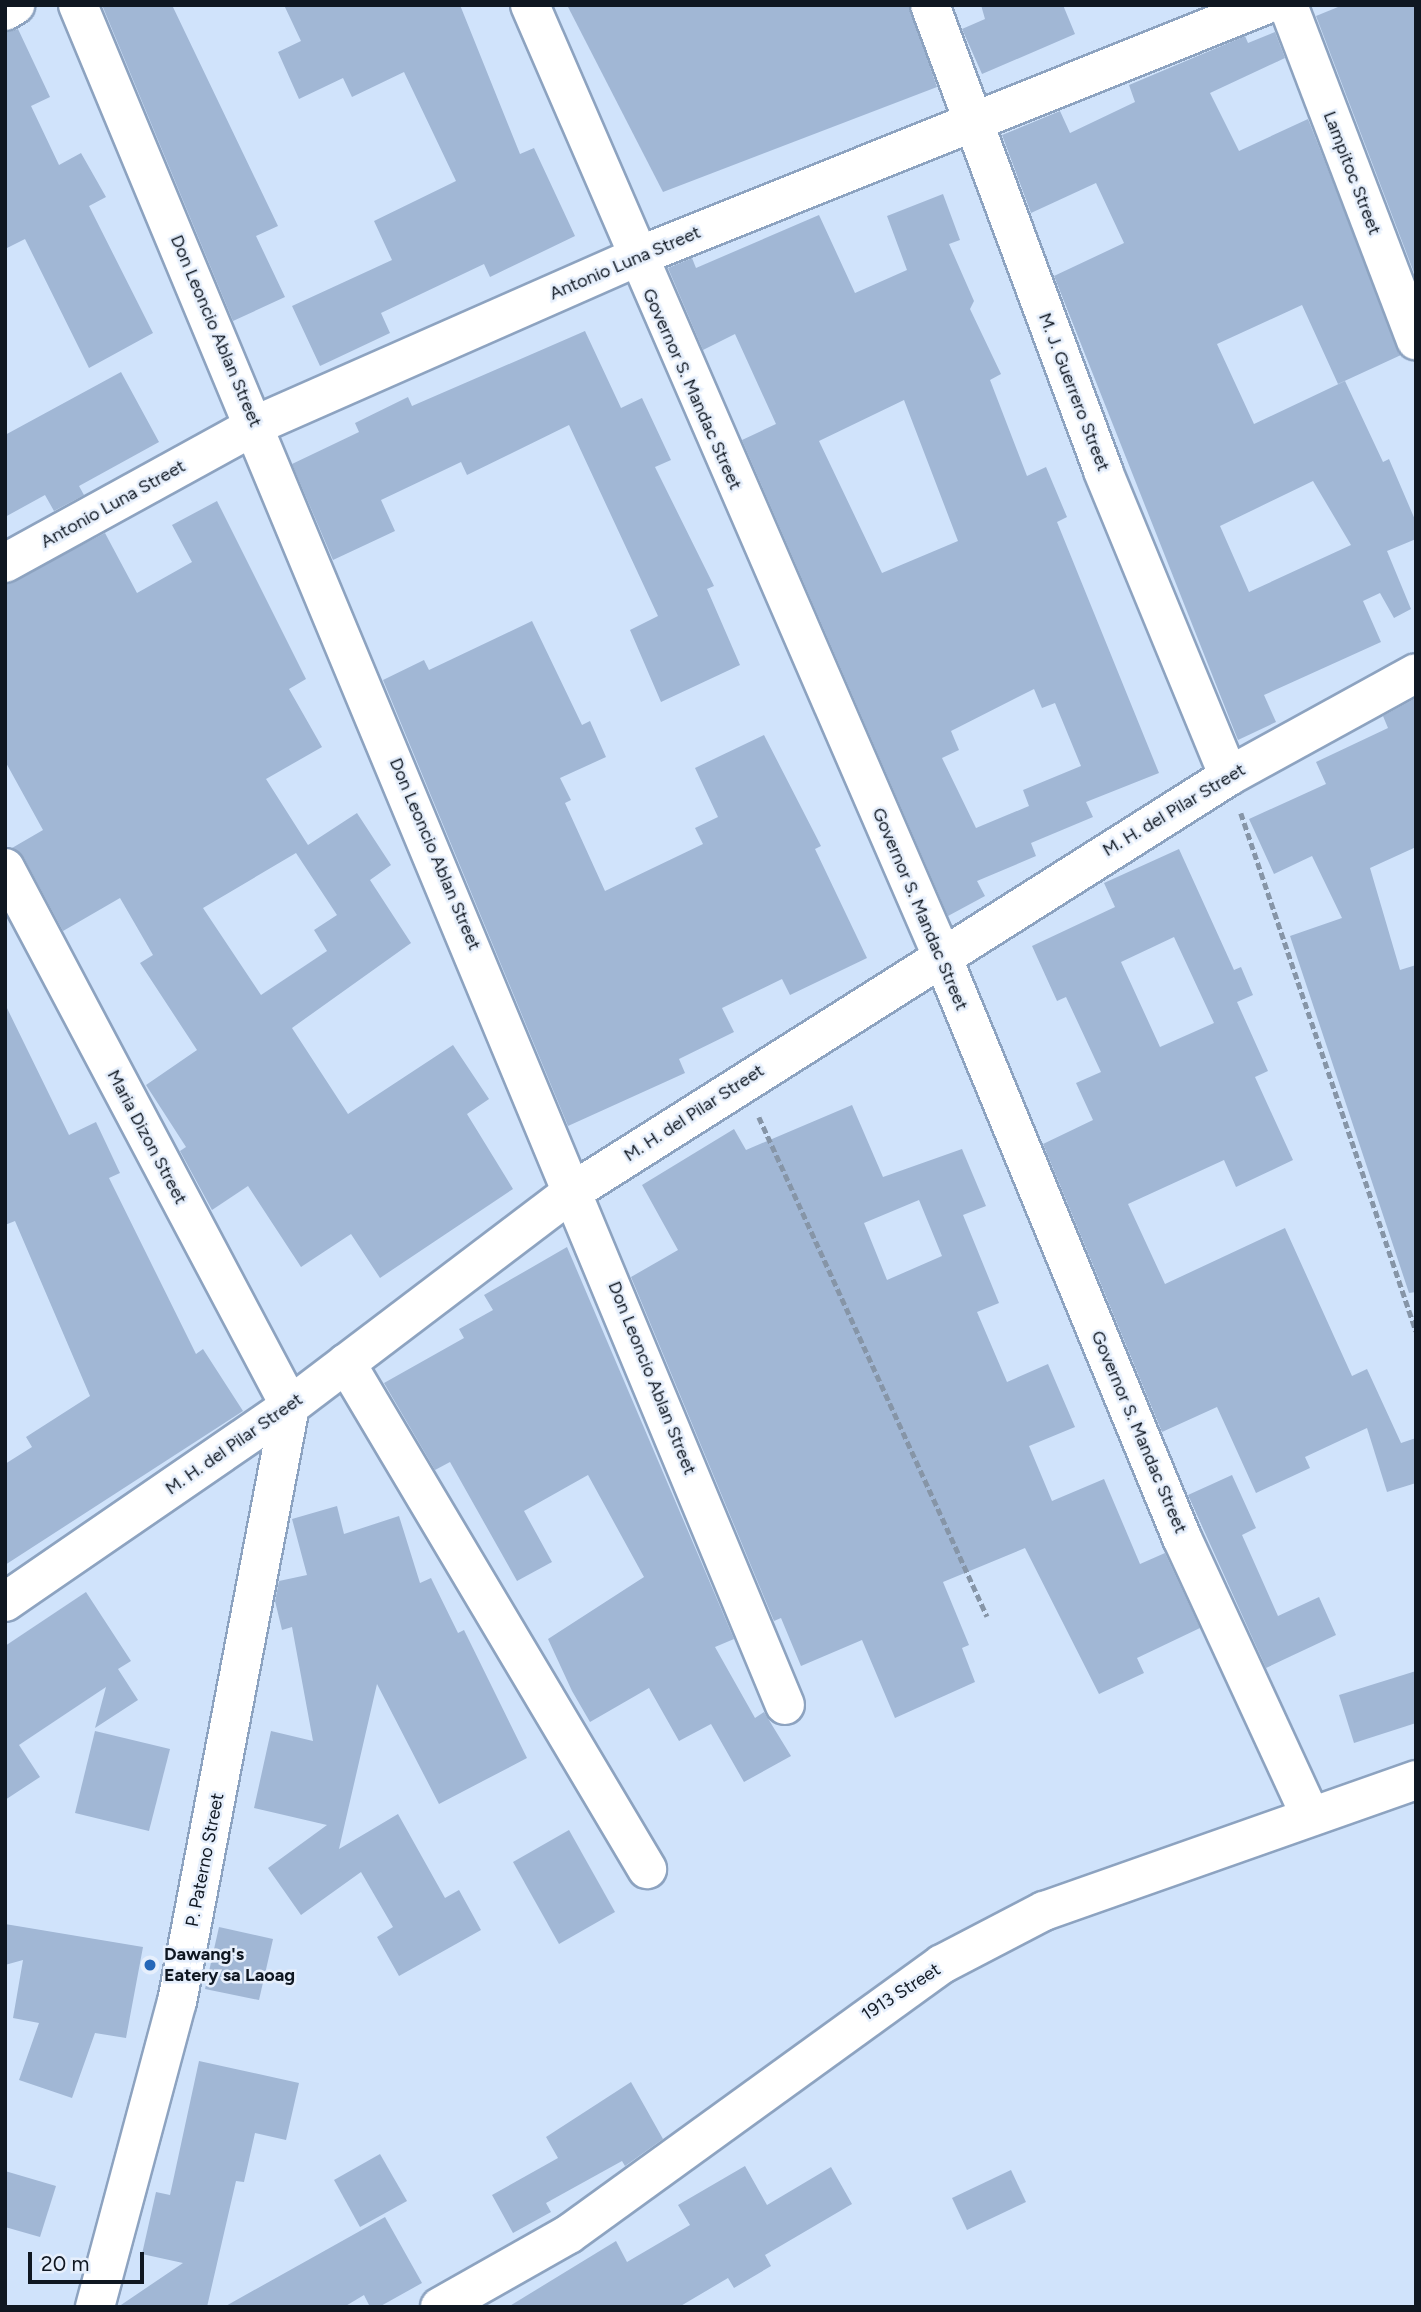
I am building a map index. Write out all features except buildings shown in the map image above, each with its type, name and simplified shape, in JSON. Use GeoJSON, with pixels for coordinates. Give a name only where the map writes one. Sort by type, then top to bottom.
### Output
{"type":"FeatureCollection","features":[{"type":"Feature","properties":{"kind":"street"},"geometry":{"type":"LineString","coordinates":[[5,11],[15,5]]}},
{"type":"Feature","properties":{"kind":"street","name":"Don Leoncio Ablan Street"},"geometry":{"type":"LineString","coordinates":[[78,5],[575,1189],[785,1705]]}},
{"type":"Feature","properties":{"kind":"street","name":"Governor S. Mandac Street"},"geometry":{"type":"LineString","coordinates":[[530,5],[634,257],[941,954],[1182,1538],[1309,1812]]}},
{"type":"Feature","properties":{"kind":"street","name":"M. J. Guerrero Street"},"geometry":{"type":"LineString","coordinates":[[930,5],[1104,471],[1229,776]]}},
{"type":"Feature","properties":{"kind":"street","name":"Antonio Luna Street"},"geometry":{"type":"LineString","coordinates":[[5,564],[256,425],[634,257],[974,124],[1265,5]]}},
{"type":"Feature","properties":{"kind":"street","name":"Lampitoc Street"},"geometry":{"type":"LineString","coordinates":[[1288,5],[1416,340]]}},
{"type":"Feature","properties":{"kind":"street","name":"M. H. del Pilar Street"},"geometry":{"type":"LineString","coordinates":[[5,1602],[290,1406],[575,1189],[941,954],[1229,776],[1416,673]]}},
{"type":"Feature","properties":{"kind":"street","name":"Maria Dizon Street"},"geometry":{"type":"LineString","coordinates":[[5,869],[290,1406]]}},
{"type":"Feature","properties":{"kind":"street"},"geometry":{"type":"LineString","coordinates":[[346,1363],[647,1869]]}},
{"type":"Feature","properties":{"kind":"street","name":"P. Paterno Street"},"geometry":{"type":"LineString","coordinates":[[95,2307],[177,2002],[290,1406]]}},
{"type":"Feature","properties":{"kind":"street","name":"1913 Street"},"geometry":{"type":"LineString","coordinates":[[440,2307],[569,2234],[942,1964],[1044,1911],[1309,1812],[1416,1780]]}},
{"type":"Feature","properties":{"kind":"path"},"geometry":{"type":"LineString","coordinates":[[1229,776],[1416,1331]]}},
{"type":"Feature","properties":{"kind":"path"},"geometry":{"type":"LineString","coordinates":[[743,1081],[986,1616]]}},
{"type":"Feature","properties":{"kind":"place","name":"Dawang's Eatery sa Laoag"},"geometry":{"type":"Point","coordinates":[150,1965]}}]}
